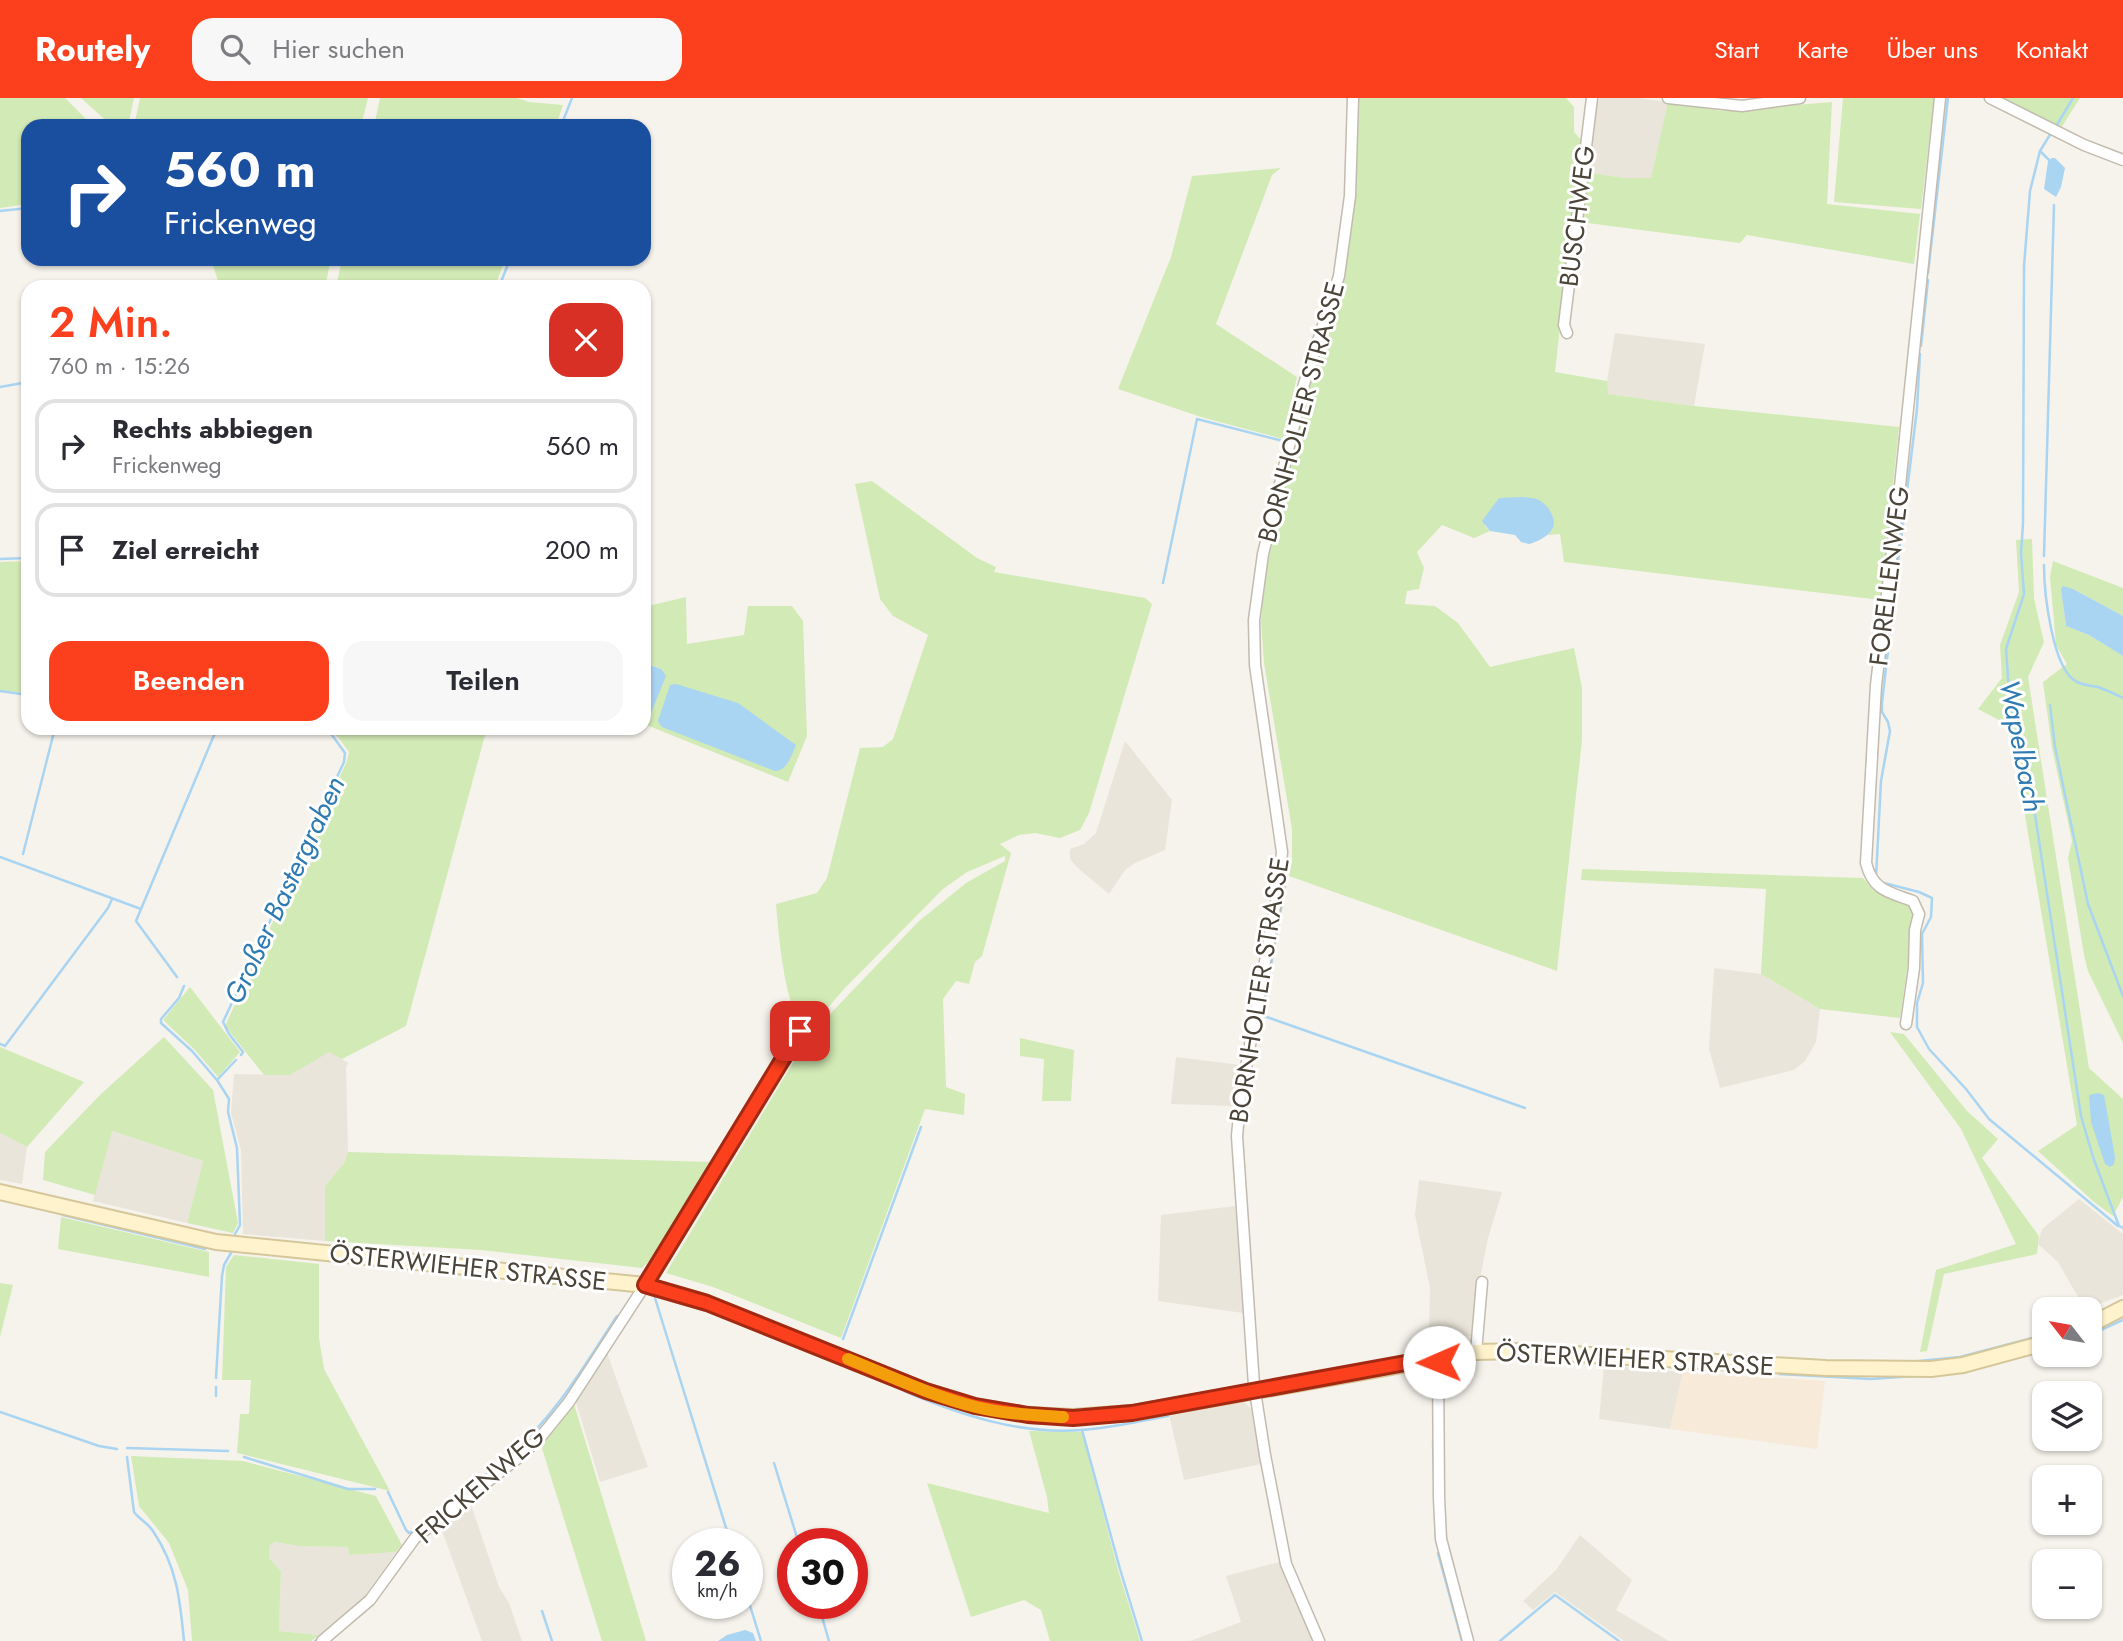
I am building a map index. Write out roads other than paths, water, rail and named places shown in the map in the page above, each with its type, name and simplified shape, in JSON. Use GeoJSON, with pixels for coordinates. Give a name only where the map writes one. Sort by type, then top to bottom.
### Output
{"type":"FeatureCollection","features":[{"type":"Feature","properties":{"kind":"street","name":"BORNHOLTER STRASSE"},"geometry":{"type":"LineString","coordinates":[[1319,1641],[1281,1546],[1254,1391],[1237,1136],[1241,1095],[1279,884],[1282,852],[1255,664],[1254,620],[1263,554],[1304,384],[1339,276],[1350,196],[1353,98]]}},
{"type":"Feature","properties":{"kind":"street","name":"BUSCHWEG"},"geometry":{"type":"LineString","coordinates":[[1567,333],[1563,325],[1592,98]]}},
{"type":"Feature","properties":{"kind":"street"},"geometry":{"type":"LineString","coordinates":[[1668,98],[1742,106],[1800,98]]}},
{"type":"Feature","properties":{"kind":"street","name":"FORELLENWEG"},"geometry":{"type":"LineString","coordinates":[[1906,1024],[1919,914],[1913,901],[1877,887],[1869,877],[1866,863],[1876,685],[1900,485],[1940,98]]}},
{"type":"Feature","properties":{"kind":"street"},"geometry":{"type":"LineString","coordinates":[[1990,98],[2084,145],[2123,160]]}},
{"type":"Feature","properties":{"kind":"street","name":"FRICKENWEG"},"geometry":{"type":"LineString","coordinates":[[321,1641],[370,1600],[415,1538],[519,1458],[539,1439],[569,1402],[645,1285],[800,1031]]}},
{"type":"Feature","properties":{"kind":"street","name":"ÖSTERWIEHER STRASSE"},"geometry":{"type":"LineString","coordinates":[[0,1192],[216,1242],[645,1285],[707,1303],[926,1391],[1001,1412],[1028,1415],[1096,1417],[1132,1413],[1476,1352],[1521,1351],[1826,1368],[1931,1369],[1963,1365],[2032,1346]]}},
{"type":"Feature","properties":{"kind":"street"},"geometry":{"type":"LineString","coordinates":[[1476,1352],[1482,1282]]}},
{"type":"Feature","properties":{"kind":"street"},"geometry":{"type":"LineString","coordinates":[[2102,1319],[2123,1308]]}},
{"type":"Feature","properties":{"kind":"street"},"geometry":{"type":"LineString","coordinates":[[1438,1357],[1438,1498],[1441,1539],[1468,1641]]}},
{"type":"Feature","properties":{"kind":"water"},"geometry":{"type":"Polygon","coordinates":[[[2052,158],[2065,168],[2056,197],[2044,189],[2048,161],[2052,158]]]}},
{"type":"Feature","properties":{"kind":"water"},"geometry":{"type":"Polygon","coordinates":[[[1525,497],[1539,500],[1554,519],[1552,529],[1545,537],[1529,544],[1521,542],[1515,535],[1490,531],[1482,521],[1499,498],[1525,497]]]}},
{"type":"Feature","properties":{"kind":"water"},"geometry":{"type":"Polygon","coordinates":[[[2063,586],[2123,616],[2123,656],[2089,635],[2066,626],[2061,589],[2063,586]]]}},
{"type":"Feature","properties":{"kind":"water"},"geometry":{"type":"Polygon","coordinates":[[[651,665],[661,669],[666,676],[651,713],[651,665]]]}},
{"type":"Feature","properties":{"kind":"water"},"geometry":{"type":"Polygon","coordinates":[[[676,684],[738,703],[796,745],[791,758],[783,768],[775,771],[662,727],[658,721],[670,685],[676,684]]]}},
{"type":"Feature","properties":{"kind":"water"},"geometry":{"type":"Polygon","coordinates":[[[2089,1095],[2104,1095],[2115,1157],[2114,1164],[2110,1167],[2105,1164],[2091,1122],[2089,1095]]]}},
{"type":"Feature","properties":{"kind":"water"},"geometry":{"type":"Polygon","coordinates":[[[745,1630],[753,1633],[756,1641],[718,1641],[727,1635],[745,1630]]]}},
{"type":"Feature","properties":{"kind":"waterway","name":"Großer Bastergraben"},"geometry":{"type":"LineString","coordinates":[[564,119],[572,98]]}},
{"type":"Feature","properties":{"kind":"waterway"},"geometry":{"type":"LineString","coordinates":[[1928,273],[1948,98]]}},
{"type":"Feature","properties":{"kind":"waterway","name":"Wapelbach"},"geometry":{"type":"LineString","coordinates":[[2055,128],[2073,98]]}},
{"type":"Feature","properties":{"kind":"waterway","name":"Wapelbach"},"geometry":{"type":"LineString","coordinates":[[2051,133],[2040,151],[2030,191],[2024,266],[2021,553],[2024,594],[2006,649],[2010,706],[2022,744],[2032,795],[2081,1116],[2094,1160],[2119,1226],[2123,1228]]}},
{"type":"Feature","properties":{"kind":"waterway"},"geometry":{"type":"LineString","coordinates":[[2040,151],[2050,161]]}},
{"type":"Feature","properties":{"kind":"waterway"},"geometry":{"type":"LineString","coordinates":[[2044,556],[2054,205]]}},
{"type":"Feature","properties":{"kind":"waterway"},"geometry":{"type":"LineString","coordinates":[[0,211],[21,209]]}},
{"type":"Feature","properties":{"kind":"waterway","name":"Großer Bastergraben"},"geometry":{"type":"LineString","coordinates":[[502,280],[507,266]]}},
{"type":"Feature","properties":{"kind":"waterway"},"geometry":{"type":"LineString","coordinates":[[1921,346],[1928,280]]}},
{"type":"Feature","properties":{"kind":"waterway"},"geometry":{"type":"LineString","coordinates":[[1901,540],[1917,409],[1920,354]]}},
{"type":"Feature","properties":{"kind":"waterway"},"geometry":{"type":"LineString","coordinates":[[0,387],[21,383]]}},
{"type":"Feature","properties":{"kind":"waterway"},"geometry":{"type":"LineString","coordinates":[[1163,583],[1197,419],[1283,441]]}},
{"type":"Feature","properties":{"kind":"waterway"},"geometry":{"type":"LineString","coordinates":[[1876,877],[1881,781],[1890,731],[1882,712],[1882,703],[1900,545]]}},
{"type":"Feature","properties":{"kind":"waterway"},"geometry":{"type":"LineString","coordinates":[[0,559],[21,558]]}},
{"type":"Feature","properties":{"kind":"waterway"},"geometry":{"type":"LineString","coordinates":[[2044,565],[2051,629],[2068,675],[2079,683],[2098,687],[2123,698]]}},
{"type":"Feature","properties":{"kind":"waterway"},"geometry":{"type":"LineString","coordinates":[[0,691],[21,694]]}},
{"type":"Feature","properties":{"kind":"waterway"},"geometry":{"type":"LineString","coordinates":[[2050,705],[2055,747],[2088,904],[2123,996]]}},
{"type":"Feature","properties":{"kind":"waterway"},"geometry":{"type":"LineString","coordinates":[[23,854],[53,735]]}},
{"type":"Feature","properties":{"kind":"waterway"},"geometry":{"type":"LineString","coordinates":[[177,977],[136,921],[214,735]]}},
{"type":"Feature","properties":{"kind":"waterway","name":"Großer Bastergraben"},"geometry":{"type":"LineString","coordinates":[[241,1055],[243,1052],[223,1022],[344,762],[345,753],[332,735]]}},
{"type":"Feature","properties":{"kind":"waterway"},"geometry":{"type":"LineString","coordinates":[[0,857],[141,909]]}},
{"type":"Feature","properties":{"kind":"waterway"},"geometry":{"type":"LineString","coordinates":[[1880,882],[1932,898],[1931,917],[1922,934],[1923,983],[1917,1003],[1917,1027],[1929,1049],[1989,1119],[2118,1226]]}},
{"type":"Feature","properties":{"kind":"waterway"},"geometry":{"type":"LineString","coordinates":[[1264,1006],[1285,886]]}},
{"type":"Feature","properties":{"kind":"waterway"},"geometry":{"type":"LineString","coordinates":[[0,1044],[5,1046],[112,899]]}},
{"type":"Feature","properties":{"kind":"waterway"},"geometry":{"type":"LineString","coordinates":[[184,986],[179,998],[161,1019],[161,1023],[192,1051],[216,1079]]}},
{"type":"Feature","properties":{"kind":"waterway"},"geometry":{"type":"LineString","coordinates":[[1261,1015],[1525,1108]]}},
{"type":"Feature","properties":{"kind":"waterway","name":"Großer Bastergraben"},"geometry":{"type":"LineString","coordinates":[[235,1234],[240,1225],[237,1148],[228,1112],[229,1099],[217,1080],[236,1060]]}},
{"type":"Feature","properties":{"kind":"waterway"},"geometry":{"type":"LineString","coordinates":[[843,1339],[921,1127]]}},
{"type":"Feature","properties":{"kind":"waterway"},"geometry":{"type":"LineString","coordinates":[[63,1215],[205,1249]]}},
{"type":"Feature","properties":{"kind":"waterway","name":"Großer Bastergraben"},"geometry":{"type":"LineString","coordinates":[[216,1378],[222,1276],[224,1265],[231,1253]]}},
{"type":"Feature","properties":{"kind":"waterway"},"geometry":{"type":"LineString","coordinates":[[655,1298],[726,1528]]}},
{"type":"Feature","properties":{"kind":"waterway"},"geometry":{"type":"LineString","coordinates":[[388,1492],[406,1530],[412,1532],[488,1473],[529,1437],[569,1388],[617,1316]]}},
{"type":"Feature","properties":{"kind":"waterway"},"geometry":{"type":"LineString","coordinates":[[2102,1330],[2123,1320]]}},
{"type":"Feature","properties":{"kind":"waterway"},"geometry":{"type":"LineString","coordinates":[[1909,1362],[1960,1357],[2032,1338]]}},
{"type":"Feature","properties":{"kind":"waterway"},"geometry":{"type":"LineString","coordinates":[[1980,1367],[2032,1354]]}},
{"type":"Feature","properties":{"kind":"waterway"},"geometry":{"type":"LineString","coordinates":[[1779,1374],[1871,1379],[1943,1374]]}},
{"type":"Feature","properties":{"kind":"waterway","name":"Großer Bastergraben"},"geometry":{"type":"LineString","coordinates":[[216,1387],[216,1396]]}},
{"type":"Feature","properties":{"kind":"waterway"},"geometry":{"type":"LineString","coordinates":[[904,1391],[969,1415],[1036,1429],[1093,1429],[1168,1416]]}},
{"type":"Feature","properties":{"kind":"waterway"},"geometry":{"type":"LineString","coordinates":[[0,1412],[99,1446],[117,1449]]}},
{"type":"Feature","properties":{"kind":"waterway"},"geometry":{"type":"LineString","coordinates":[[1082,1430],[1142,1641]]}},
{"type":"Feature","properties":{"kind":"waterway"},"geometry":{"type":"LineString","coordinates":[[1433,1441],[1436,1538]]}},
{"type":"Feature","properties":{"kind":"waterway","name":"Großer Bastergraben"},"geometry":{"type":"LineString","coordinates":[[127,1448],[228,1451]]}},
{"type":"Feature","properties":{"kind":"waterway","name":"Großer Bastergraben"},"geometry":{"type":"LineString","coordinates":[[127,1457],[134,1512],[153,1531],[167,1557],[179,1597],[184,1641]]}},
{"type":"Feature","properties":{"kind":"waterway"},"geometry":{"type":"LineString","coordinates":[[244,1457],[348,1489],[375,1489]]}},
{"type":"Feature","properties":{"kind":"waterway"},"geometry":{"type":"LineString","coordinates":[[774,1463],[794,1528]]}},
{"type":"Feature","properties":{"kind":"waterway"},"geometry":{"type":"LineString","coordinates":[[1438,1553],[1462,1641]]}},
{"type":"Feature","properties":{"kind":"waterway"},"geometry":{"type":"LineString","coordinates":[[1500,1641],[1555,1595],[1619,1641]]}},
{"type":"Feature","properties":{"kind":"waterway"},"geometry":{"type":"LineString","coordinates":[[542,1611],[552,1641]]}},
{"type":"Feature","properties":{"kind":"waterway"},"geometry":{"type":"LineString","coordinates":[[754,1619],[761,1641]]}},
{"type":"Feature","properties":{"kind":"waterway"},"geometry":{"type":"LineString","coordinates":[[823,1619],[829,1641]]}}]}
